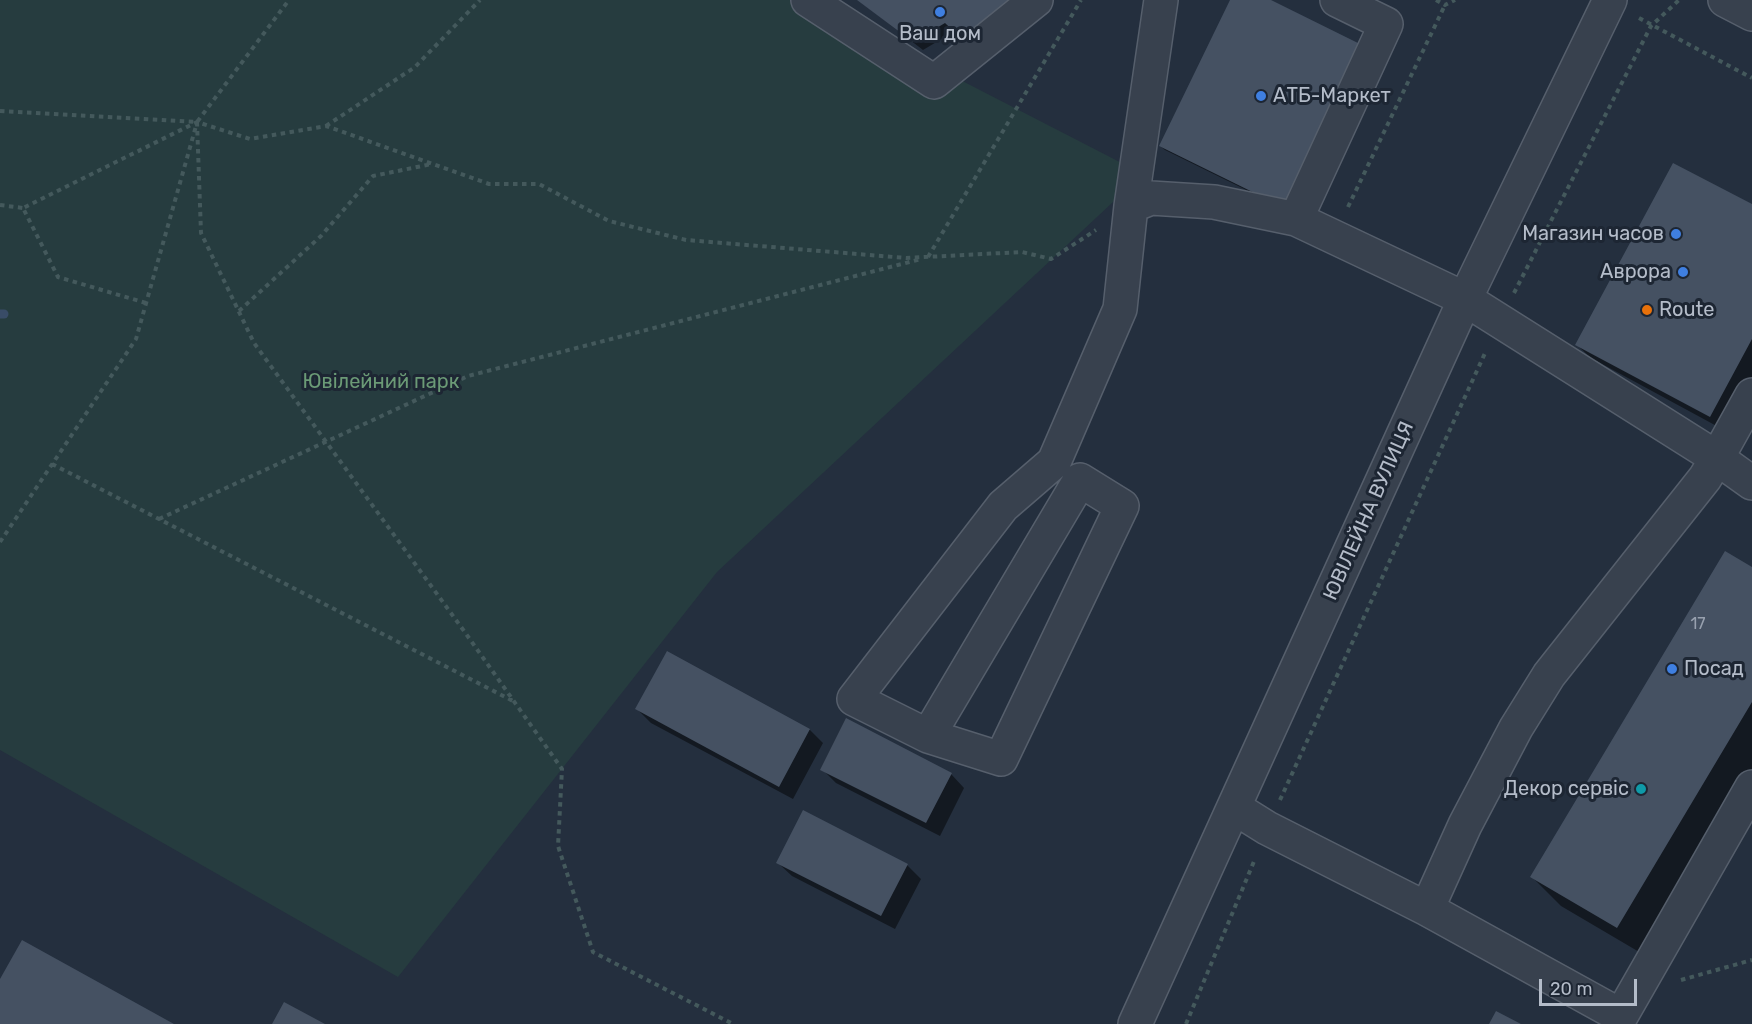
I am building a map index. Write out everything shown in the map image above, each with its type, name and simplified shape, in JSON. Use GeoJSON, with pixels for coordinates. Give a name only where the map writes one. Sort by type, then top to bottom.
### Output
{"type":"FeatureCollection","features":[{"type":"Feature","properties":{"kind":"street"},"geometry":{"type":"LineString","coordinates":[[808,0],[934,82],[1036,0]]}},
{"type":"Feature","properties":{"kind":"street"},"geometry":{"type":"LineString","coordinates":[[928,736],[1067,471],[1120,309],[1131,206],[1161,0]]}},
{"type":"Feature","properties":{"kind":"street"},"geometry":{"type":"LineString","coordinates":[[1296,219],[1386,24],[1337,0]]}},
{"type":"Feature","properties":{"kind":"street"},"geometry":{"type":"LineString","coordinates":[[1725,0],[1752,14]]}},
{"type":"Feature","properties":{"kind":"street","name":"ЮВІЛЕЙНА ВУЛИЦЯ"},"geometry":{"type":"LineString","coordinates":[[1135,1024],[1465,299],[1621,7]]}},
{"type":"Feature","properties":{"kind":"street"},"geometry":{"type":"LineString","coordinates":[[1131,206],[1151,198],[1214,202],[1296,219],[1465,299],[1717,458],[1752,483]]}},
{"type":"Feature","properties":{"kind":"street"},"geometry":{"type":"LineString","coordinates":[[1427,909],[1465,825],[1516,728],[1549,675],[1705,478],[1752,395]]}},
{"type":"Feature","properties":{"kind":"street"},"geometry":{"type":"LineString","coordinates":[[1067,471],[1122,506],[1001,759],[928,736],[854,699],[1003,506],[1067,471]]}},
{"type":"Feature","properties":{"kind":"street"},"geometry":{"type":"LineString","coordinates":[[1235,808],[1268,828],[1627,1014],[1752,787]]}},
{"type":"Feature","properties":{"kind":"path"},"geometry":{"type":"LineString","coordinates":[[0,542],[136,339],[197,122],[289,0]]}},
{"type":"Feature","properties":{"kind":"path"},"geometry":{"type":"LineString","coordinates":[[0,111],[197,122],[250,139],[326,126],[415,67],[480,0]]}},
{"type":"Feature","properties":{"kind":"path"},"geometry":{"type":"LineString","coordinates":[[159,519],[468,376],[930,256],[1081,0]]}},
{"type":"Feature","properties":{"kind":"path"},"geometry":{"type":"LineString","coordinates":[[1436,0],[1445,5]]}},
{"type":"Feature","properties":{"kind":"path"},"geometry":{"type":"LineString","coordinates":[[1334,237],[1445,5],[1455,0]]}},
{"type":"Feature","properties":{"kind":"path"},"geometry":{"type":"LineString","coordinates":[[1186,1024],[1268,828],[1499,322],[1651,26],[1679,0]]}},
{"type":"Feature","properties":{"kind":"path"},"geometry":{"type":"LineString","coordinates":[[1621,7],[1651,26],[1752,78]]}},
{"type":"Feature","properties":{"kind":"path"},"geometry":{"type":"LineString","coordinates":[[0,205],[23,208],[197,122]]}},
{"type":"Feature","properties":{"kind":"path"},"geometry":{"type":"LineString","coordinates":[[197,122],[201,233],[254,343],[562,769],[558,846],[593,952],[733,1024]]}},
{"type":"Feature","properties":{"kind":"path"},"geometry":{"type":"LineString","coordinates":[[326,126],[489,184],[538,184],[609,221],[686,240],[906,258],[1022,252],[1051,260],[1131,206]]}},
{"type":"Feature","properties":{"kind":"path"},"geometry":{"type":"LineString","coordinates":[[239,311],[321,236],[373,176],[433,164]]}},
{"type":"Feature","properties":{"kind":"path"},"geometry":{"type":"LineString","coordinates":[[23,208],[58,277],[146,303]]}},
{"type":"Feature","properties":{"kind":"path"},"geometry":{"type":"LineString","coordinates":[[52,464],[515,703]]}},
{"type":"Feature","properties":{"kind":"path"},"geometry":{"type":"LineString","coordinates":[[1627,1014],[1752,960]]}},
{"type":"Feature","properties":{"kind":"green space","name":"Ювілейний парк"},"geometry":{"type":"Polygon","coordinates":[[[0,0],[805,0],[1143,174],[717,572],[398,977],[0,750],[0,0]]]}},
{"type":"Feature","properties":{"kind":"building","name":"Ваш дом"},"geometry":{"type":"Polygon","coordinates":[[[857,0],[1021,0],[967,44],[945,23],[913,42],[857,0]]]}},
{"type":"Feature","properties":{"kind":"building","name":"АТБ-Маркет"},"geometry":{"type":"Polygon","coordinates":[[[1230,0],[1271,0],[1364,46],[1285,208],[1159,146],[1230,0]]]}},
{"type":"Feature","properties":{"kind":"building","name":"Аврора"},"geometry":{"type":"Polygon","coordinates":[[[1673,163],[1752,204],[1752,339],[1710,417],[1575,345],[1673,163]]]}},
{"type":"Feature","properties":{"kind":"building","name":"Декор сервіс"},"geometry":{"type":"Polygon","coordinates":[[[1725,551],[1752,567],[1752,702],[1617,928],[1530,877],[1725,551]]]}},
{"type":"Feature","properties":{"kind":"building"},"geometry":{"type":"Polygon","coordinates":[[[667,651],[810,729],[779,787],[635,709],[667,651]]]}},
{"type":"Feature","properties":{"kind":"building"},"geometry":{"type":"Polygon","coordinates":[[[846,718],[952,773],[926,823],[820,770],[846,718]]]}},
{"type":"Feature","properties":{"kind":"building"},"geometry":{"type":"Polygon","coordinates":[[[803,810],[908,864],[881,916],[776,863],[803,810]]]}},
{"type":"Feature","properties":{"kind":"building"},"geometry":{"type":"Polygon","coordinates":[[[22,940],[174,1024],[0,1024],[0,979],[22,940]]]}},
{"type":"Feature","properties":{"kind":"building"},"geometry":{"type":"Polygon","coordinates":[[[284,1002],[325,1024],[272,1024],[284,1002]]]}},
{"type":"Feature","properties":{"kind":"building"},"geometry":{"type":"Polygon","coordinates":[[[1496,1011],[1521,1024],[1489,1024],[1496,1011]]]}},
{"type":"Feature","properties":{"kind":"place","name":"Ваш дом"},"geometry":{"type":"Point","coordinates":[940,12]}},
{"type":"Feature","properties":{"kind":"place","name":"АТБ-Маркет"},"geometry":{"type":"Point","coordinates":[1261,96]}},
{"type":"Feature","properties":{"kind":"place","name":"Магазин часов"},"geometry":{"type":"Point","coordinates":[1676,234]}},
{"type":"Feature","properties":{"kind":"place","name":"Аврора"},"geometry":{"type":"Point","coordinates":[1683,272]}},
{"type":"Feature","properties":{"kind":"place","name":"Route"},"geometry":{"type":"Point","coordinates":[1647,310]}},
{"type":"Feature","properties":{"kind":"place","name":"Посад"},"geometry":{"type":"Point","coordinates":[1672,669]}},
{"type":"Feature","properties":{"kind":"place","name":"Декор сервіс"},"geometry":{"type":"Point","coordinates":[1641,789]}}]}
